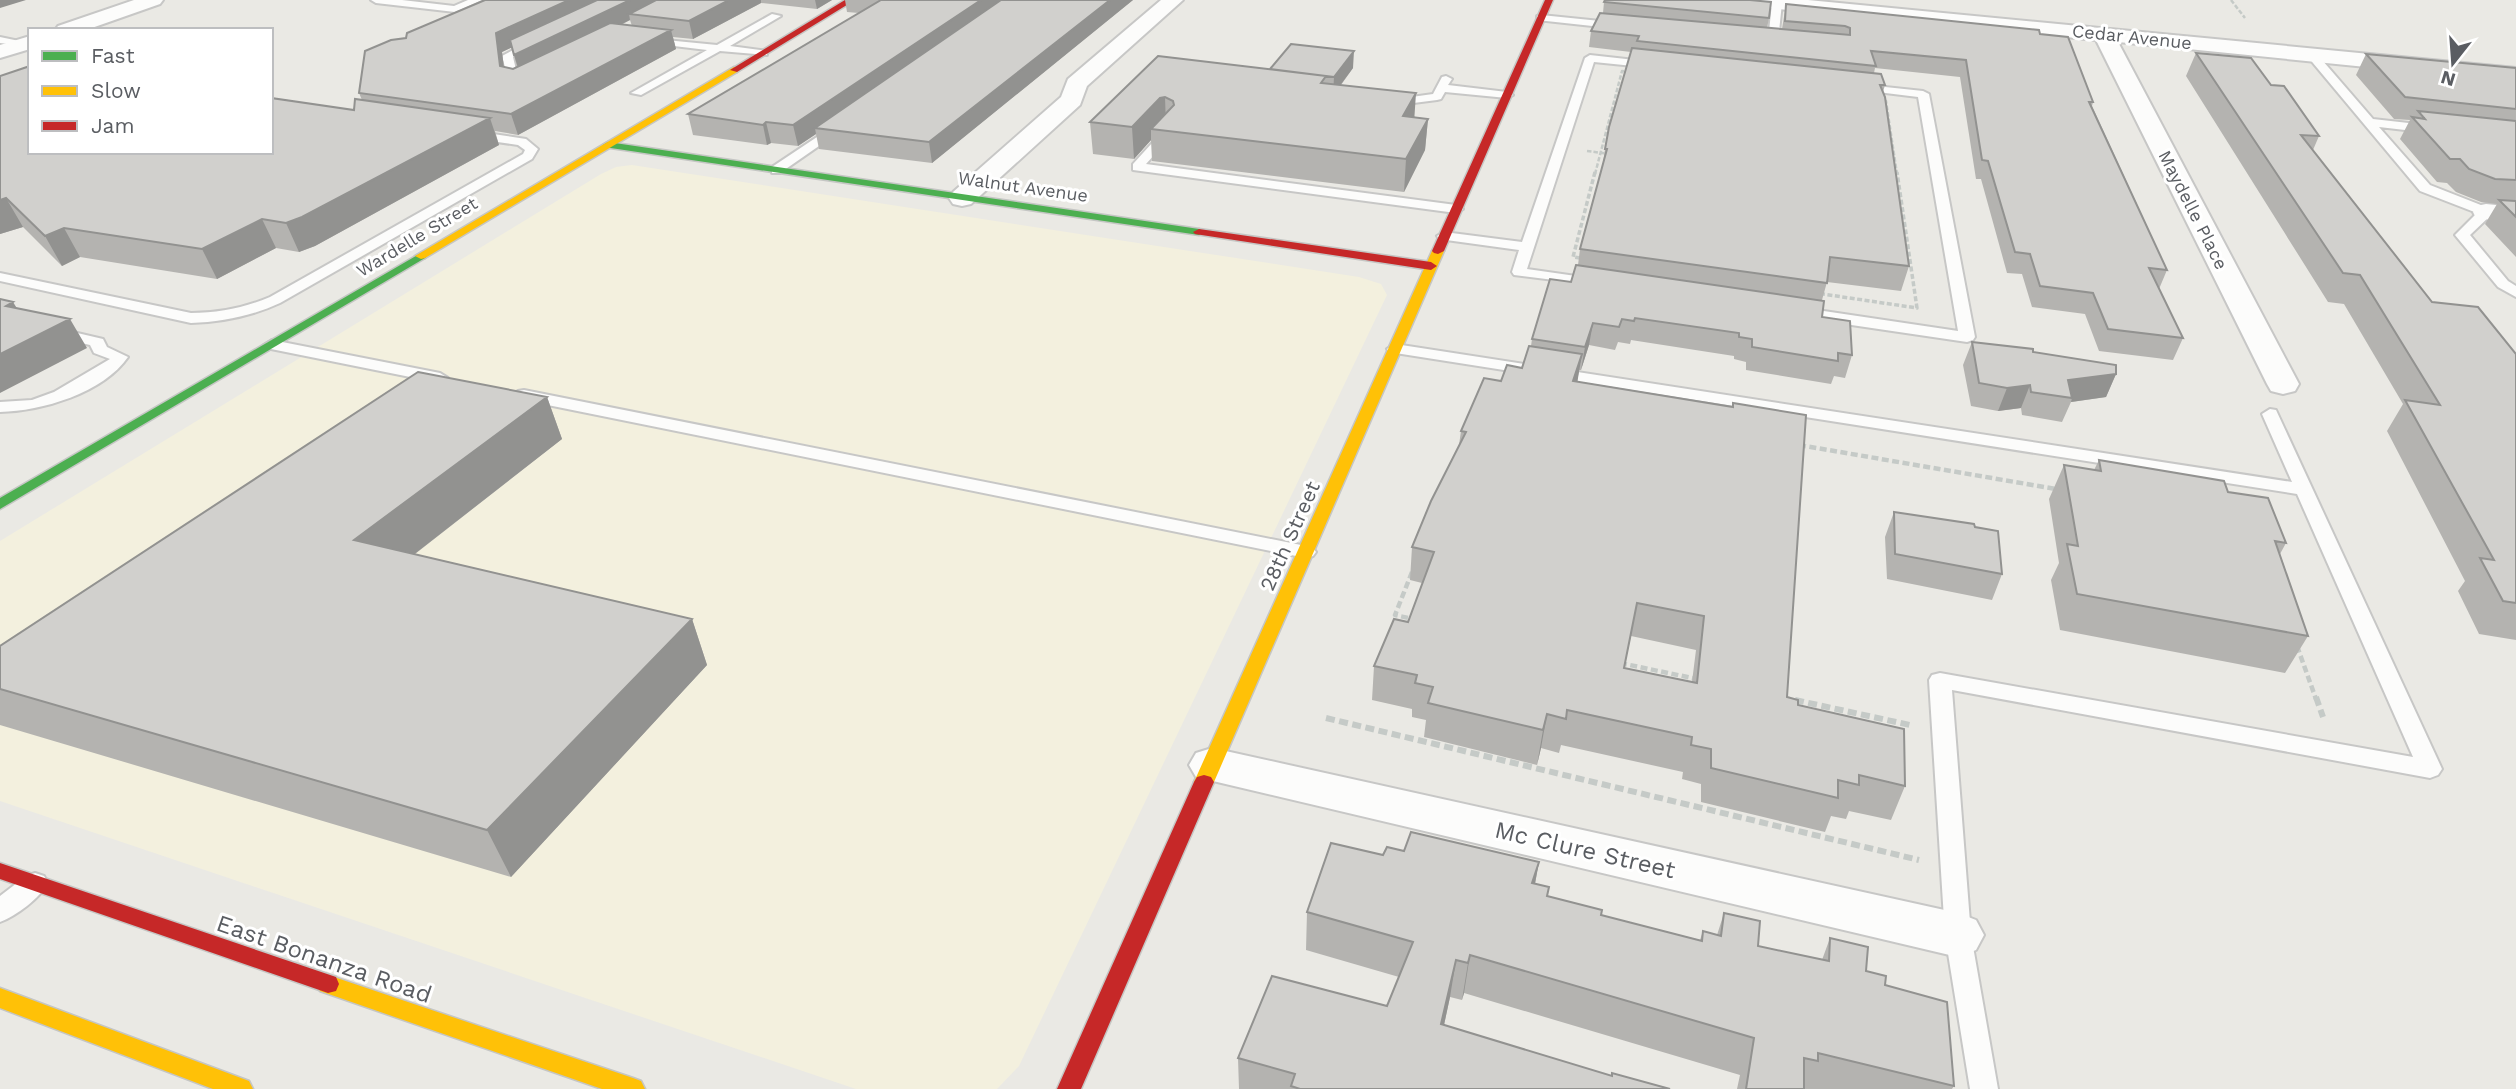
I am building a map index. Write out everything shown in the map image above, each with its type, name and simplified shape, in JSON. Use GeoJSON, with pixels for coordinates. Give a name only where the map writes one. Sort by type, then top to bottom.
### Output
{"type":"FeatureCollection","features":[{"type":"Feature","properties":{"kind":"street"},"geometry":{"type":"LineString","coordinates":[[71,28],[153,0]]}},
{"type":"Feature","properties":{"kind":"street","name":"Wardelle Street"},"geometry":{"type":"LineString","coordinates":[[0,504],[851,0]]}},
{"type":"Feature","properties":{"kind":"street"},"geometry":{"type":"LineString","coordinates":[[962,198],[1072,100],[1076,84],[1173,0]]}},
{"type":"Feature","properties":{"kind":"street","name":"28th Street"},"geometry":{"type":"LineString","coordinates":[[1069,1089],[1549,0]]}},
{"type":"Feature","properties":{"kind":"street","name":"Cedar Avenue"},"geometry":{"type":"LineString","coordinates":[[1748,0],[2516,75]]}},
{"type":"Feature","properties":{"kind":"street","name":"Maydelle Place"},"geometry":{"type":"LineString","coordinates":[[2104,35],[2283,384]]}},
{"type":"Feature","properties":{"kind":"street"},"geometry":{"type":"LineString","coordinates":[[0,52],[27,42]]}},
{"type":"Feature","properties":{"kind":"street","name":"Walnut Avenue"},"geometry":{"type":"LineString","coordinates":[[608,145],[1431,266]]}},
{"type":"Feature","properties":{"kind":"street"},"geometry":{"type":"LineString","coordinates":[[2486,212],[2516,215]]}},
{"type":"Feature","properties":{"kind":"street","name":"Mc Clure Street"},"geometry":{"type":"LineString","coordinates":[[1212,765],[1958,935]]}},
{"type":"Feature","properties":{"kind":"street","name":"East Bonanza Road"},"geometry":{"type":"LineString","coordinates":[[0,871],[633,1089]]}},
{"type":"Feature","properties":{"kind":"street"},"geometry":{"type":"LineString","coordinates":[[0,998],[241,1089]]}},
{"type":"Feature","properties":{"kind":"lane"},"geometry":{"type":"LineString","coordinates":[[376,0],[455,9],[477,0]]}},
{"type":"Feature","properties":{"kind":"lane"},"geometry":{"type":"LineString","coordinates":[[1773,41],[1777,3]]}},
{"type":"Feature","properties":{"kind":"lane"},"geometry":{"type":"LineString","coordinates":[[637,93],[776,16]]}},
{"type":"Feature","properties":{"kind":"lane"},"geometry":{"type":"LineString","coordinates":[[1541,18],[1626,26]]}},
{"type":"Feature","properties":{"kind":"lane"},"geometry":{"type":"LineString","coordinates":[[539,72],[514,83],[507,56],[551,35]]}},
{"type":"Feature","properties":{"kind":"lane"},"geometry":{"type":"LineString","coordinates":[[640,39],[763,53]]}},
{"type":"Feature","properties":{"kind":"lane"},"geometry":{"type":"LineString","coordinates":[[0,40],[27,42]]}},
{"type":"Feature","properties":{"kind":"lane"},"geometry":{"type":"LineString","coordinates":[[1760,40],[1786,43]]}},
{"type":"Feature","properties":{"kind":"lane"},"geometry":{"type":"LineString","coordinates":[[2312,55],[2425,188],[2486,212],[2462,234],[2503,284],[2516,293]]}},
{"type":"Feature","properties":{"kind":"lane"},"geometry":{"type":"LineString","coordinates":[[1614,286],[1519,272],[1590,58],[1673,67]]}},
{"type":"Feature","properties":{"kind":"lane"},"geometry":{"type":"LineString","coordinates":[[1375,103],[1437,97],[1444,83],[1507,95]]}},
{"type":"Feature","properties":{"kind":"lane"},"geometry":{"type":"LineString","coordinates":[[1777,309],[1967,337],[1923,94],[1839,85]]}},
{"type":"Feature","properties":{"kind":"lane"},"geometry":{"type":"LineString","coordinates":[[776,170],[853,116]]}},
{"type":"Feature","properties":{"kind":"lane"},"geometry":{"type":"LineString","coordinates":[[2368,122],[2449,131]]}},
{"type":"Feature","properties":{"kind":"lane"},"geometry":{"type":"LineString","coordinates":[[0,277],[191,318],[215,318],[250,311],[275,300],[528,156],[532,149],[522,142],[456,132]]}},
{"type":"Feature","properties":{"kind":"lane"},"geometry":{"type":"LineString","coordinates":[[1167,134],[1137,167],[1457,209]]}},
{"type":"Feature","properties":{"kind":"lane"},"geometry":{"type":"LineString","coordinates":[[1444,236],[1527,247]]}},
{"type":"Feature","properties":{"kind":"lane"},"geometry":{"type":"LineString","coordinates":[[0,407],[22,408],[48,402],[113,366],[120,357],[100,349],[97,342],[51,332],[50,323]]}},
{"type":"Feature","properties":{"kind":"lane"},"geometry":{"type":"LineString","coordinates":[[272,345],[463,383]]}},
{"type":"Feature","properties":{"kind":"lane"},"geometry":{"type":"LineString","coordinates":[[1395,349],[2305,490]]}},
{"type":"Feature","properties":{"kind":"lane"},"geometry":{"type":"LineString","coordinates":[[505,391],[1306,552]]}},
{"type":"Feature","properties":{"kind":"lane"},"geometry":{"type":"LineString","coordinates":[[1984,1089],[1958,935],[1940,680],[2430,769],[2270,414]]}},
{"type":"Feature","properties":{"kind":"lane"},"geometry":{"type":"LineString","coordinates":[[0,911],[35,883]]}},
{"type":"Feature","properties":{"kind":"path"},"geometry":{"type":"LineString","coordinates":[[1622,71],[1886,101],[1917,308],[1573,257],[1600,153],[1622,71]]}},
{"type":"Feature","properties":{"kind":"path"},"geometry":{"type":"LineString","coordinates":[[1560,148],[1613,154]]}},
{"type":"Feature","properties":{"kind":"path"},"geometry":{"type":"LineString","coordinates":[[1893,186],[1899,188]]}},
{"type":"Feature","properties":{"kind":"path"},"geometry":{"type":"LineString","coordinates":[[1739,269],[1739,282]]}},
{"type":"Feature","properties":{"kind":"path"},"geometry":{"type":"LineString","coordinates":[[1794,444],[2066,491]]}},
{"type":"Feature","properties":{"kind":"path"},"geometry":{"type":"LineString","coordinates":[[1414,565],[1395,615],[1422,621]]}},
{"type":"Feature","properties":{"kind":"path"},"geometry":{"type":"LineString","coordinates":[[2294,637],[2335,751]]}},
{"type":"Feature","properties":{"kind":"path"},"geometry":{"type":"LineString","coordinates":[[1613,662],[1709,682]]}},
{"type":"Feature","properties":{"kind":"path"},"geometry":{"type":"LineString","coordinates":[[1791,699],[1914,726]]}},
{"type":"Feature","properties":{"kind":"path"},"geometry":{"type":"LineString","coordinates":[[1326,718],[1954,869]]}},
{"type":"Feature","properties":{"kind":"shaded area"},"geometry":{"type":"Polygon","coordinates":[[[632,165],[1359,277],[1381,284],[1387,295],[1019,1066],[997,1089],[856,1089],[0,801],[0,541],[601,174],[616,167],[632,165]]]}},
{"type":"Feature","properties":{"kind":"building"},"geometry":{"type":"Polygon","coordinates":[[[485,0],[569,0],[496,33],[500,66],[513,69],[610,23],[671,30],[511,114],[359,93],[365,51],[391,40],[406,38],[407,33],[485,0]]]}},
{"type":"Feature","properties":{"kind":"building"},"geometry":{"type":"Polygon","coordinates":[[[597,0],[630,0],[514,55],[510,40],[597,0]]]}},
{"type":"Feature","properties":{"kind":"building"},"geometry":{"type":"Polygon","coordinates":[[[656,0],[729,0],[689,21],[629,14],[656,0]]]}},
{"type":"Feature","properties":{"kind":"building"},"geometry":{"type":"Polygon","coordinates":[[[881,0],[981,0],[793,125],[766,122],[763,125],[688,114],[881,0]]]}},
{"type":"Feature","properties":{"kind":"building"},"geometry":{"type":"Polygon","coordinates":[[[1001,0],[1110,0],[929,142],[815,128],[1001,0]]]}},
{"type":"Feature","properties":{"kind":"building"},"geometry":{"type":"Polygon","coordinates":[[[1604,2],[1771,2],[1769,18],[1604,2]]]}},
{"type":"Feature","properties":{"kind":"building"},"geometry":{"type":"Polygon","coordinates":[[[1786,4],[2039,30],[2040,34],[2068,37],[2093,102],[2089,102],[2167,270],[2149,268],[2183,338],[2108,329],[2093,293],[2040,286],[2030,254],[2015,252],[1988,161],[1982,160],[1966,60],[1871,51],[1876,66],[1637,41],[1639,36],[1591,31],[1600,13],[1850,35],[1850,28],[1845,26],[1785,21],[1786,4]]]}},
{"type":"Feature","properties":{"kind":"building"},"geometry":{"type":"Polygon","coordinates":[[[1291,44],[1354,51],[1334,77],[1270,69],[1291,44]]]}},
{"type":"Feature","properties":{"kind":"building"},"geometry":{"type":"Polygon","coordinates":[[[1632,48],[1881,74],[1885,85],[1880,85],[1885,97],[1909,266],[1830,257],[1827,283],[1580,249],[1607,149],[1609,127],[1632,48]]]}},
{"type":"Feature","properties":{"kind":"building"},"geometry":{"type":"Polygon","coordinates":[[[2196,53],[2251,58],[2271,85],[2284,86],[2319,136],[2301,135],[2432,302],[2478,307],[2516,354],[2516,603],[2503,601],[2480,558],[2494,560],[2405,400],[2440,405],[2360,275],[2343,273],[2196,53]]]}},
{"type":"Feature","properties":{"kind":"building"},"geometry":{"type":"Polygon","coordinates":[[[2366,54],[2516,68],[2516,109],[2405,97],[2366,54]]]}},
{"type":"Feature","properties":{"kind":"building"},"geometry":{"type":"Polygon","coordinates":[[[1158,56],[1326,76],[1321,83],[1416,93],[1403,116],[1428,119],[1406,159],[1151,129],[1174,105],[1173,101],[1165,97],[1160,98],[1132,127],[1090,122],[1158,56]]]}},
{"type":"Feature","properties":{"kind":"building"},"geometry":{"type":"Polygon","coordinates":[[[28,67],[28,154],[273,154],[273,98],[354,110],[355,99],[490,118],[302,217],[286,223],[262,219],[202,249],[64,228],[45,236],[6,198],[0,200],[0,76],[28,67]]]}},
{"type":"Feature","properties":{"kind":"building"},"geometry":{"type":"Polygon","coordinates":[[[2418,111],[2516,121],[2516,180],[2495,179],[2469,169],[2460,159],[2450,159],[2412,117],[2425,119],[2418,111]]]}},
{"type":"Feature","properties":{"kind":"building"},"geometry":{"type":"Polygon","coordinates":[[[2499,200],[2516,201],[2516,217],[2499,200]]]}},
{"type":"Feature","properties":{"kind":"building"},"geometry":{"type":"Polygon","coordinates":[[[1576,265],[1824,301],[1822,317],[1850,321],[1852,355],[1838,353],[1838,361],[1752,347],[1752,339],[1739,337],[1739,333],[1635,318],[1634,321],[1622,319],[1619,327],[1593,323],[1585,347],[1532,339],[1550,279],[1571,282],[1576,265]]]}},
{"type":"Feature","properties":{"kind":"building"},"geometry":{"type":"Polygon","coordinates":[[[0,299],[13,302],[6,306],[70,319],[0,354],[0,299]]]}},
{"type":"Feature","properties":{"kind":"building"},"geometry":{"type":"Polygon","coordinates":[[[1972,342],[2033,349],[2033,352],[2116,365],[2116,374],[2068,380],[2072,398],[2031,392],[2030,385],[2007,388],[1979,383],[1972,342]]]}},
{"type":"Feature","properties":{"kind":"building"},"geometry":{"type":"Polygon","coordinates":[[[1529,346],[1582,354],[1573,381],[1733,407],[1733,403],[1806,415],[1787,697],[1798,700],[1798,705],[1904,729],[1905,786],[1859,775],[1859,785],[1838,780],[1838,798],[1711,768],[1711,749],[1691,745],[1692,737],[1567,710],[1566,719],[1547,714],[1543,730],[1428,703],[1433,687],[1415,683],[1417,675],[1374,666],[1394,619],[1408,622],[1434,552],[1412,547],[1431,501],[1466,432],[1461,431],[1484,378],[1501,381],[1507,365],[1522,368],[1529,346]],[[1637,603],[1624,668],[1697,683],[1704,616],[1637,603]]]}},
{"type":"Feature","properties":{"kind":"building"},"geometry":{"type":"Polygon","coordinates":[[[418,372],[547,397],[354,540],[692,619],[487,830],[0,689],[0,646],[418,372]]]}},
{"type":"Feature","properties":{"kind":"building"},"geometry":{"type":"Polygon","coordinates":[[[2099,460],[2224,481],[2228,492],[2268,498],[2286,543],[2275,541],[2308,636],[2077,594],[2067,544],[2078,546],[2064,465],[2101,471],[2099,460]]]}},
{"type":"Feature","properties":{"kind":"building"},"geometry":{"type":"Polygon","coordinates":[[[1894,512],[1974,524],[1975,527],[1998,531],[2002,574],[1895,554],[1894,512]]]}},
{"type":"Feature","properties":{"kind":"building"},"geometry":{"type":"Polygon","coordinates":[[[1411,832],[1539,862],[1532,883],[1549,887],[1547,896],[1602,910],[1601,915],[1702,941],[1703,931],[1721,936],[1724,913],[1760,921],[1758,946],[1829,961],[1830,938],[1868,947],[1866,971],[1886,976],[1885,985],[1947,1002],[1954,1086],[1818,1053],[1818,1061],[1804,1058],[1804,1089],[1746,1089],[1754,1038],[1470,955],[1468,963],[1456,960],[1441,1024],[1612,1076],[1612,1073],[1670,1089],[1300,1089],[1291,1086],[1295,1074],[1238,1058],[1272,976],[1387,1006],[1413,942],[1307,912],[1331,843],[1383,855],[1387,847],[1404,851],[1411,832]]]}},
{"type":"Feature","properties":{"kind":"traffic: fast"},"geometry":{"type":"LineString","coordinates":[[608,145],[1199,232]]}},
{"type":"Feature","properties":{"kind":"traffic: fast"},"geometry":{"type":"LineString","coordinates":[[0,504],[421,256]]}},
{"type":"Feature","properties":{"kind":"traffic: slow"},"geometry":{"type":"LineString","coordinates":[[421,256],[734,70]]}},
{"type":"Feature","properties":{"kind":"traffic: slow"},"geometry":{"type":"LineString","coordinates":[[1204,782],[1438,251]]}},
{"type":"Feature","properties":{"kind":"traffic: slow"},"geometry":{"type":"LineString","coordinates":[[328,984],[633,1089]]}},
{"type":"Feature","properties":{"kind":"traffic: slow"},"geometry":{"type":"LineString","coordinates":[[0,998],[241,1089]]}},
{"type":"Feature","properties":{"kind":"traffic: jam"},"geometry":{"type":"LineString","coordinates":[[734,70],[851,0]]}},
{"type":"Feature","properties":{"kind":"traffic: jam"},"geometry":{"type":"LineString","coordinates":[[1438,251],[1549,0]]}},
{"type":"Feature","properties":{"kind":"traffic: jam"},"geometry":{"type":"LineString","coordinates":[[1199,232],[1431,266]]}},
{"type":"Feature","properties":{"kind":"traffic: jam"},"geometry":{"type":"LineString","coordinates":[[1069,1089],[1204,782]]}},
{"type":"Feature","properties":{"kind":"traffic: jam"},"geometry":{"type":"LineString","coordinates":[[0,871],[328,984]]}}]}
